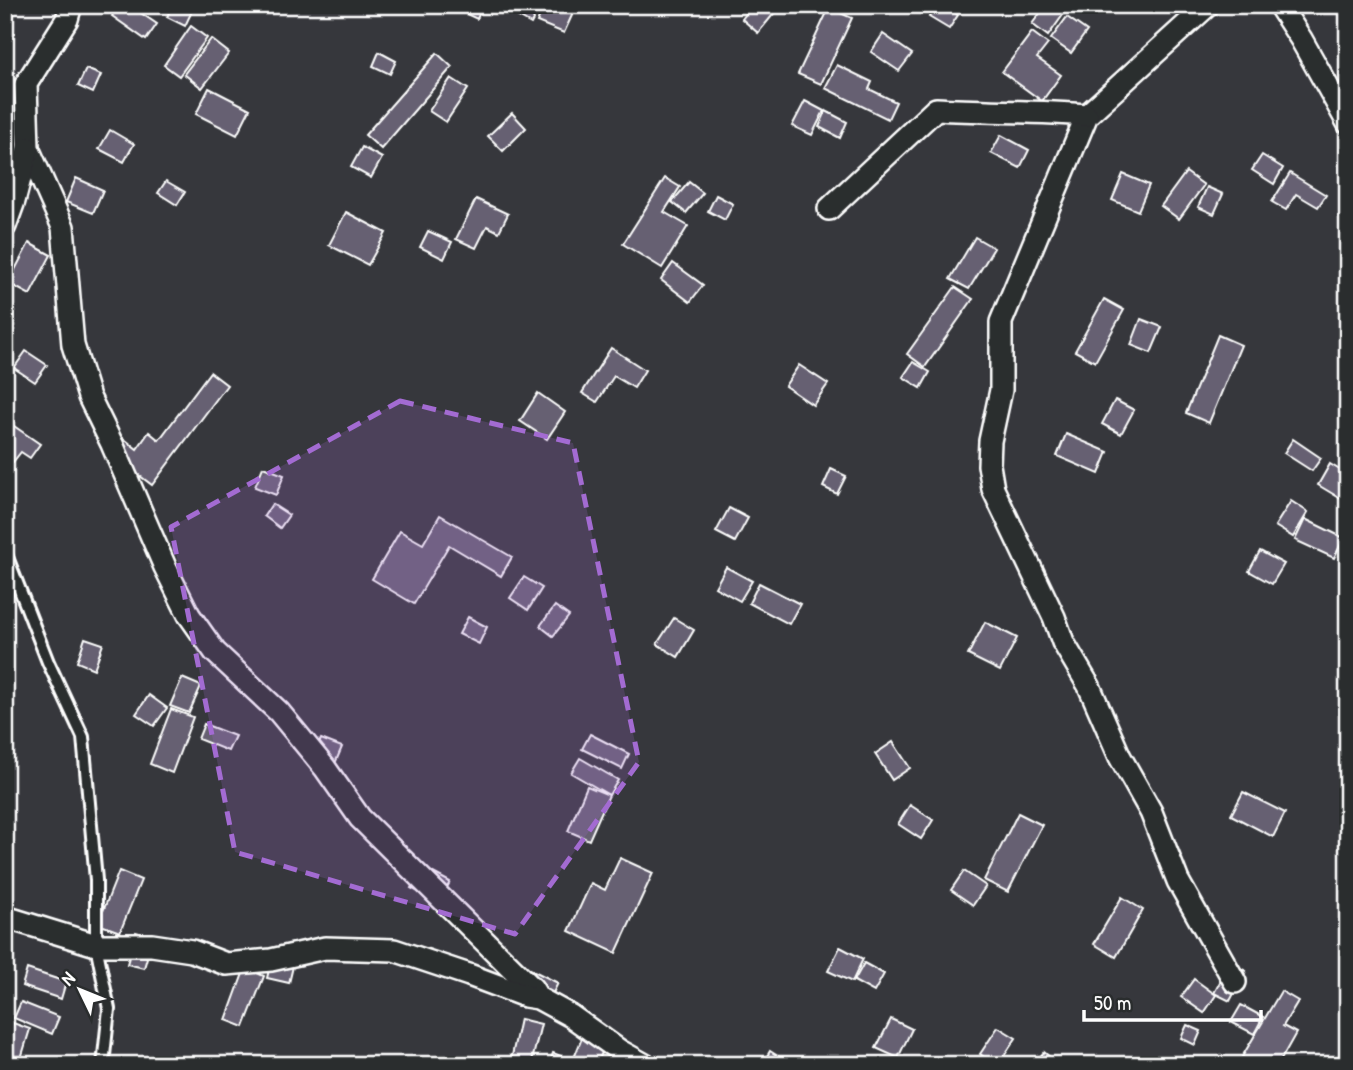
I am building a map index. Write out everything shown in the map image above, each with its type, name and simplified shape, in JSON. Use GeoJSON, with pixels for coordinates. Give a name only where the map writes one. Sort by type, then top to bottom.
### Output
{"type":"FeatureCollection","features":[{"type":"Feature","properties":{"kind":"street"},"geometry":{"type":"LineString","coordinates":[[5,226],[27,148],[26,85],[67,19],[71,5]]}},
{"type":"Feature","properties":{"kind":"street"},"geometry":{"type":"LineString","coordinates":[[1208,5],[1087,115],[1001,322],[1001,390],[990,442],[989,465],[993,489],[1054,617],[1063,642],[1088,686],[1120,757],[1151,812],[1178,881],[1234,982]]}},
{"type":"Feature","properties":{"kind":"street"},"geometry":{"type":"LineString","coordinates":[[1279,5],[1348,123]]}},
{"type":"Feature","properties":{"kind":"street"},"geometry":{"type":"LineString","coordinates":[[829,209],[936,109],[1006,113],[1040,111],[1087,115]]}},
{"type":"Feature","properties":{"kind":"street"},"geometry":{"type":"LineString","coordinates":[[27,148],[63,227],[73,345],[89,397],[189,615],[215,652],[279,712],[325,768],[359,818],[532,988],[538,998]]}},
{"type":"Feature","properties":{"kind":"street"},"geometry":{"type":"LineString","coordinates":[[5,917],[96,945],[152,945],[192,951],[226,964],[271,960],[325,948],[394,950],[525,996],[538,998],[571,1016],[620,1051],[646,1065]]}},
{"type":"Feature","properties":{"kind":"lane"},"geometry":{"type":"LineString","coordinates":[[5,552],[48,662],[82,737],[96,880],[96,945],[109,1009],[103,1065]]}},
{"type":"Feature","properties":{"kind":"highlighted area"},"geometry":{"type":"Polygon","coordinates":[[[400,401],[573,443],[639,762],[515,934],[235,852],[171,527],[400,401]]]}},
{"type":"Feature","properties":{"kind":"building"},"geometry":{"type":"Polygon","coordinates":[[[119,5],[129,5],[157,24],[146,40],[112,16],[119,5]]]}},
{"type":"Feature","properties":{"kind":"building"},"geometry":{"type":"Polygon","coordinates":[[[172,5],[186,5],[193,9],[185,26],[167,17],[172,5]]]}},
{"type":"Feature","properties":{"kind":"building"},"geometry":{"type":"Polygon","coordinates":[[[461,5],[483,5],[477,19],[458,10],[461,5]]]}},
{"type":"Feature","properties":{"kind":"building"},"geometry":{"type":"Polygon","coordinates":[[[497,5],[540,5],[541,6],[531,24],[497,5]]]}},
{"type":"Feature","properties":{"kind":"building"},"geometry":{"type":"Polygon","coordinates":[[[544,5],[561,5],[574,11],[564,33],[537,22],[544,5]]]}},
{"type":"Feature","properties":{"kind":"building"},"geometry":{"type":"Polygon","coordinates":[[[753,5],[771,5],[777,10],[758,33],[742,19],[753,5]]]}},
{"type":"Feature","properties":{"kind":"building"},"geometry":{"type":"Polygon","coordinates":[[[936,5],[943,5],[958,15],[949,29],[929,17],[936,5]]]}},
{"type":"Feature","properties":{"kind":"building"},"geometry":{"type":"Polygon","coordinates":[[[1046,5],[1070,5],[1048,36],[1032,24],[1046,5]]]}},
{"type":"Feature","properties":{"kind":"building"},"geometry":{"type":"Polygon","coordinates":[[[829,8],[852,18],[821,84],[798,74],[829,8]]]}},
{"type":"Feature","properties":{"kind":"building"},"geometry":{"type":"Polygon","coordinates":[[[1067,17],[1087,31],[1071,53],[1051,39],[1067,17]]]}},
{"type":"Feature","properties":{"kind":"building"},"geometry":{"type":"Polygon","coordinates":[[[191,26],[207,38],[179,76],[164,65],[191,26]]]}},
{"type":"Feature","properties":{"kind":"building"},"geometry":{"type":"Polygon","coordinates":[[[1032,32],[1048,44],[1037,58],[1061,75],[1042,101],[1002,72],[1032,32]]]}},
{"type":"Feature","properties":{"kind":"building"},"geometry":{"type":"Polygon","coordinates":[[[883,34],[912,54],[899,71],[871,52],[883,34]]]}},
{"type":"Feature","properties":{"kind":"building"},"geometry":{"type":"Polygon","coordinates":[[[211,39],[229,53],[202,88],[184,74],[211,39]]]}},
{"type":"Feature","properties":{"kind":"building"},"geometry":{"type":"Polygon","coordinates":[[[379,52],[396,61],[390,74],[373,66],[379,52]]]}},
{"type":"Feature","properties":{"kind":"building"},"geometry":{"type":"Polygon","coordinates":[[[437,53],[452,67],[381,149],[365,135],[437,53]]]}},
{"type":"Feature","properties":{"kind":"building"},"geometry":{"type":"Polygon","coordinates":[[[837,65],[872,82],[869,89],[896,102],[888,119],[825,88],[837,65]]]}},
{"type":"Feature","properties":{"kind":"building"},"geometry":{"type":"Polygon","coordinates":[[[86,69],[101,75],[93,93],[78,86],[86,69]]]}},
{"type":"Feature","properties":{"kind":"building"},"geometry":{"type":"Polygon","coordinates":[[[451,78],[468,89],[446,122],[429,111],[451,78]]]}},
{"type":"Feature","properties":{"kind":"building"},"geometry":{"type":"Polygon","coordinates":[[[209,88],[250,109],[237,135],[196,114],[209,88]]]}},
{"type":"Feature","properties":{"kind":"building"},"geometry":{"type":"Polygon","coordinates":[[[805,101],[824,111],[812,135],[792,126],[805,101]]]}},
{"type":"Feature","properties":{"kind":"building"},"geometry":{"type":"Polygon","coordinates":[[[826,111],[847,122],[840,138],[819,127],[826,111]]]}},
{"type":"Feature","properties":{"kind":"building"},"geometry":{"type":"Polygon","coordinates":[[[512,113],[526,128],[503,151],[488,136],[512,113]]]}},
{"type":"Feature","properties":{"kind":"building"},"geometry":{"type":"Polygon","coordinates":[[[110,130],[134,144],[124,162],[99,149],[110,130]]]}},
{"type":"Feature","properties":{"kind":"building"},"geometry":{"type":"Polygon","coordinates":[[[1001,135],[1029,150],[1020,168],[991,153],[1001,135]]]}},
{"type":"Feature","properties":{"kind":"building"},"geometry":{"type":"Polygon","coordinates":[[[362,147],[382,158],[371,178],[351,167],[362,147]]]}},
{"type":"Feature","properties":{"kind":"building"},"geometry":{"type":"Polygon","coordinates":[[[1262,155],[1283,168],[1274,184],[1252,170],[1262,155]]]}},
{"type":"Feature","properties":{"kind":"building"},"geometry":{"type":"Polygon","coordinates":[[[1186,172],[1204,185],[1179,219],[1161,206],[1186,172]]]}},
{"type":"Feature","properties":{"kind":"building"},"geometry":{"type":"Polygon","coordinates":[[[1290,173],[1326,195],[1318,207],[1296,194],[1286,210],[1272,202],[1290,173]]]}},
{"type":"Feature","properties":{"kind":"building"},"geometry":{"type":"Polygon","coordinates":[[[1123,174],[1149,185],[1138,211],[1112,200],[1123,174]]]}},
{"type":"Feature","properties":{"kind":"building"},"geometry":{"type":"Polygon","coordinates":[[[76,178],[103,190],[93,213],[66,202],[76,178]]]}},
{"type":"Feature","properties":{"kind":"building"},"geometry":{"type":"Polygon","coordinates":[[[665,178],[680,187],[664,212],[688,226],[662,268],[623,244],[665,178]]]}},
{"type":"Feature","properties":{"kind":"building"},"geometry":{"type":"Polygon","coordinates":[[[166,181],[185,192],[177,205],[158,193],[166,181]]]}},
{"type":"Feature","properties":{"kind":"building"},"geometry":{"type":"Polygon","coordinates":[[[689,182],[703,193],[686,213],[672,202],[689,182]]]}},
{"type":"Feature","properties":{"kind":"building"},"geometry":{"type":"Polygon","coordinates":[[[1207,187],[1223,194],[1214,214],[1198,207],[1207,187]]]}},
{"type":"Feature","properties":{"kind":"building"},"geometry":{"type":"Polygon","coordinates":[[[716,195],[733,204],[725,220],[708,211],[716,195]]]}},
{"type":"Feature","properties":{"kind":"building"},"geometry":{"type":"Polygon","coordinates":[[[476,199],[508,214],[499,232],[487,226],[476,248],[456,239],[476,199]]]}},
{"type":"Feature","properties":{"kind":"building"},"geometry":{"type":"Polygon","coordinates":[[[346,212],[386,233],[368,265],[329,245],[346,212]]]}},
{"type":"Feature","properties":{"kind":"building"},"geometry":{"type":"Polygon","coordinates":[[[428,231],[452,242],[444,259],[420,247],[428,231]]]}},
{"type":"Feature","properties":{"kind":"building"},"geometry":{"type":"Polygon","coordinates":[[[975,237],[994,248],[969,289],[950,279],[975,237]]]}},
{"type":"Feature","properties":{"kind":"building"},"geometry":{"type":"Polygon","coordinates":[[[29,243],[51,255],[30,295],[8,283],[29,243]]]}},
{"type":"Feature","properties":{"kind":"building"},"geometry":{"type":"Polygon","coordinates":[[[673,263],[703,285],[690,302],[661,280],[673,263]]]}},
{"type":"Feature","properties":{"kind":"building"},"geometry":{"type":"Polygon","coordinates":[[[955,287],[973,299],[925,367],[907,354],[955,287]]]}},
{"type":"Feature","properties":{"kind":"building"},"geometry":{"type":"Polygon","coordinates":[[[1104,299],[1124,310],[1095,362],[1075,351],[1104,299]]]}},
{"type":"Feature","properties":{"kind":"building"},"geometry":{"type":"Polygon","coordinates":[[[1141,319],[1162,327],[1151,353],[1131,345],[1141,319]]]}},
{"type":"Feature","properties":{"kind":"building"},"geometry":{"type":"Polygon","coordinates":[[[1218,335],[1241,345],[1209,423],[1186,413],[1218,335]]]}},
{"type":"Feature","properties":{"kind":"building"},"geometry":{"type":"Polygon","coordinates":[[[611,348],[645,370],[634,388],[614,376],[597,402],[582,393],[611,348]]]}},
{"type":"Feature","properties":{"kind":"building"},"geometry":{"type":"Polygon","coordinates":[[[26,351],[47,365],[35,382],[14,368],[26,351]]]}},
{"type":"Feature","properties":{"kind":"building"},"geometry":{"type":"Polygon","coordinates":[[[913,362],[930,372],[921,388],[903,377],[913,362]]]}},
{"type":"Feature","properties":{"kind":"building"},"geometry":{"type":"Polygon","coordinates":[[[799,365],[828,384],[813,405],[785,386],[799,365]]]}},
{"type":"Feature","properties":{"kind":"building"},"geometry":{"type":"Polygon","coordinates":[[[210,372],[227,385],[152,485],[111,454],[123,438],[137,449],[149,432],[159,440],[210,372]]]}},
{"type":"Feature","properties":{"kind":"building"},"geometry":{"type":"Polygon","coordinates":[[[538,393],[565,412],[547,439],[520,421],[538,393]]]}},
{"type":"Feature","properties":{"kind":"building"},"geometry":{"type":"Polygon","coordinates":[[[1115,400],[1134,410],[1121,434],[1102,424],[1115,400]]]}},
{"type":"Feature","properties":{"kind":"building"},"geometry":{"type":"Polygon","coordinates":[[[11,424],[40,444],[30,458],[21,452],[13,462],[5,457],[5,431],[11,424]]]}},
{"type":"Feature","properties":{"kind":"building"},"geometry":{"type":"Polygon","coordinates":[[[1066,434],[1108,452],[1099,474],[1057,456],[1066,434]]]}},
{"type":"Feature","properties":{"kind":"building"},"geometry":{"type":"Polygon","coordinates":[[[1293,439],[1321,458],[1312,471],[1284,453],[1293,439]]]}},
{"type":"Feature","properties":{"kind":"building"},"geometry":{"type":"Polygon","coordinates":[[[1330,464],[1348,475],[1348,503],[1318,485],[1330,464]]]}},
{"type":"Feature","properties":{"kind":"building"},"geometry":{"type":"Polygon","coordinates":[[[263,467],[284,475],[276,495],[255,487],[263,467]]]}},
{"type":"Feature","properties":{"kind":"building"},"geometry":{"type":"Polygon","coordinates":[[[831,469],[846,476],[837,494],[823,487],[831,469]]]}},
{"type":"Feature","properties":{"kind":"building"},"geometry":{"type":"Polygon","coordinates":[[[1291,501],[1308,512],[1293,537],[1275,526],[1291,501]]]}},
{"type":"Feature","properties":{"kind":"building"},"geometry":{"type":"Polygon","coordinates":[[[272,504],[289,515],[280,528],[264,516],[272,504]]]}},
{"type":"Feature","properties":{"kind":"building"},"geometry":{"type":"Polygon","coordinates":[[[729,508],[748,518],[735,542],[716,532],[729,508]]]}},
{"type":"Feature","properties":{"kind":"building"},"geometry":{"type":"Polygon","coordinates":[[[440,515],[512,557],[501,576],[449,545],[414,604],[372,579],[400,531],[423,544],[440,515]]]}},
{"type":"Feature","properties":{"kind":"building"},"geometry":{"type":"Polygon","coordinates":[[[1305,519],[1344,538],[1334,558],[1295,540],[1305,519]]]}},
{"type":"Feature","properties":{"kind":"building"},"geometry":{"type":"Polygon","coordinates":[[[1260,551],[1284,564],[1272,584],[1249,571],[1260,551]]]}},
{"type":"Feature","properties":{"kind":"building"},"geometry":{"type":"Polygon","coordinates":[[[726,567],[752,581],[740,601],[715,587],[726,567]]]}},
{"type":"Feature","properties":{"kind":"building"},"geometry":{"type":"Polygon","coordinates":[[[524,577],[542,588],[528,610],[510,598],[524,577]]]}},
{"type":"Feature","properties":{"kind":"building"},"geometry":{"type":"Polygon","coordinates":[[[759,583],[800,604],[789,624],[749,603],[759,583]]]}},
{"type":"Feature","properties":{"kind":"building"},"geometry":{"type":"Polygon","coordinates":[[[555,606],[569,616],[553,636],[540,626],[555,606]]]}},
{"type":"Feature","properties":{"kind":"building"},"geometry":{"type":"Polygon","coordinates":[[[468,617],[487,627],[479,644],[459,634],[468,617]]]}},
{"type":"Feature","properties":{"kind":"building"},"geometry":{"type":"Polygon","coordinates":[[[674,618],[694,630],[678,657],[657,644],[674,618]]]}},
{"type":"Feature","properties":{"kind":"building"},"geometry":{"type":"Polygon","coordinates":[[[985,622],[1017,638],[1000,671],[968,655],[985,622]]]}},
{"type":"Feature","properties":{"kind":"building"},"geometry":{"type":"Polygon","coordinates":[[[85,638],[103,644],[94,669],[77,662],[85,638]]]}},
{"type":"Feature","properties":{"kind":"building"},"geometry":{"type":"Polygon","coordinates":[[[182,678],[201,686],[189,713],[170,706],[182,678]]]}},
{"type":"Feature","properties":{"kind":"building"},"geometry":{"type":"Polygon","coordinates":[[[149,695],[167,708],[154,726],[136,714],[149,695]]]}},
{"type":"Feature","properties":{"kind":"building"},"geometry":{"type":"Polygon","coordinates":[[[171,709],[193,717],[172,773],[150,764],[171,709]]]}},
{"type":"Feature","properties":{"kind":"building"},"geometry":{"type":"Polygon","coordinates":[[[204,724],[235,736],[228,751],[198,739],[204,724]]]}},
{"type":"Feature","properties":{"kind":"building"},"geometry":{"type":"Polygon","coordinates":[[[590,734],[629,754],[622,769],[582,749],[590,734]]]}},
{"type":"Feature","properties":{"kind":"building"},"geometry":{"type":"Polygon","coordinates":[[[321,739],[342,747],[331,773],[310,765],[321,739]]]}},
{"type":"Feature","properties":{"kind":"building"},"geometry":{"type":"Polygon","coordinates":[[[893,742],[910,768],[892,780],[875,754],[893,742]]]}},
{"type":"Feature","properties":{"kind":"building"},"geometry":{"type":"Polygon","coordinates":[[[580,758],[618,780],[609,795],[571,773],[580,758]]]}},
{"type":"Feature","properties":{"kind":"building"},"geometry":{"type":"Polygon","coordinates":[[[587,786],[609,795],[589,840],[568,831],[587,786]]]}},
{"type":"Feature","properties":{"kind":"building"},"geometry":{"type":"Polygon","coordinates":[[[1243,792],[1285,813],[1273,837],[1231,815],[1243,792]]]}},
{"type":"Feature","properties":{"kind":"building"},"geometry":{"type":"Polygon","coordinates":[[[910,805],[933,820],[921,839],[898,824],[910,805]]]}},
{"type":"Feature","properties":{"kind":"building"},"geometry":{"type":"Polygon","coordinates":[[[1018,813],[1042,825],[1008,892],[984,880],[1018,813]]]}},
{"type":"Feature","properties":{"kind":"building"},"geometry":{"type":"Polygon","coordinates":[[[620,858],[653,873],[616,953],[569,931],[591,883],[605,890],[620,858]]]}},
{"type":"Feature","properties":{"kind":"building"},"geometry":{"type":"Polygon","coordinates":[[[422,867],[450,882],[439,903],[411,888],[422,867]]]}},
{"type":"Feature","properties":{"kind":"building"},"geometry":{"type":"Polygon","coordinates":[[[119,871],[141,880],[120,932],[98,924],[119,871]]]}},
{"type":"Feature","properties":{"kind":"building"},"geometry":{"type":"Polygon","coordinates":[[[964,871],[986,886],[973,905],[951,890],[964,871]]]}},
{"type":"Feature","properties":{"kind":"building"},"geometry":{"type":"Polygon","coordinates":[[[1122,897],[1143,910],[1116,957],[1094,944],[1122,897]]]}},
{"type":"Feature","properties":{"kind":"building"},"geometry":{"type":"Polygon","coordinates":[[[136,932],[153,937],[144,968],[127,964],[136,932]]]}},
{"type":"Feature","properties":{"kind":"building"},"geometry":{"type":"Polygon","coordinates":[[[840,947],[863,959],[852,982],[828,971],[840,947]]]}},
{"type":"Feature","properties":{"kind":"building"},"geometry":{"type":"Polygon","coordinates":[[[273,953],[295,958],[289,983],[267,978],[273,953]]]}},
{"type":"Feature","properties":{"kind":"building"},"geometry":{"type":"Polygon","coordinates":[[[864,963],[884,974],[874,992],[854,981],[864,963]]]}},
{"type":"Feature","properties":{"kind":"building"},"geometry":{"type":"Polygon","coordinates":[[[1230,963],[1246,971],[1230,1001],[1214,993],[1230,963]]]}},
{"type":"Feature","properties":{"kind":"building"},"geometry":{"type":"Polygon","coordinates":[[[245,968],[264,976],[244,1027],[226,1020],[245,968]]]}},
{"type":"Feature","properties":{"kind":"building"},"geometry":{"type":"Polygon","coordinates":[[[528,968],[558,983],[550,999],[520,985],[528,968]]]}},
{"type":"Feature","properties":{"kind":"building"},"geometry":{"type":"Polygon","coordinates":[[[27,969],[66,982],[61,999],[22,986],[27,969]]]}},
{"type":"Feature","properties":{"kind":"building"},"geometry":{"type":"Polygon","coordinates":[[[1194,979],[1216,995],[1204,1013],[1181,997],[1194,979]]]}},
{"type":"Feature","properties":{"kind":"building"},"geometry":{"type":"Polygon","coordinates":[[[1281,991],[1298,1001],[1283,1026],[1296,1033],[1278,1065],[1255,1065],[1242,1057],[1281,991]]]}},
{"type":"Feature","properties":{"kind":"building"},"geometry":{"type":"Polygon","coordinates":[[[21,1002],[59,1017],[52,1034],[14,1018],[21,1002]]]}},
{"type":"Feature","properties":{"kind":"building"},"geometry":{"type":"Polygon","coordinates":[[[1241,1005],[1263,1017],[1254,1034],[1231,1022],[1241,1005]]]}},
{"type":"Feature","properties":{"kind":"building"},"geometry":{"type":"Polygon","coordinates":[[[520,1019],[541,1024],[531,1065],[510,1065],[520,1019]]]}},
{"type":"Feature","properties":{"kind":"building"},"geometry":{"type":"Polygon","coordinates":[[[891,1019],[912,1029],[898,1058],[876,1048],[891,1019]]]}},
{"type":"Feature","properties":{"kind":"building"},"geometry":{"type":"Polygon","coordinates":[[[13,1023],[30,1029],[19,1065],[5,1065],[5,1046],[13,1023]]]}},
{"type":"Feature","properties":{"kind":"building"},"geometry":{"type":"Polygon","coordinates":[[[588,1023],[610,1032],[597,1065],[574,1058],[588,1023]]]}},
{"type":"Feature","properties":{"kind":"building"},"geometry":{"type":"Polygon","coordinates":[[[1187,1025],[1201,1031],[1195,1045],[1181,1038],[1187,1025]]]}},
{"type":"Feature","properties":{"kind":"building"},"geometry":{"type":"Polygon","coordinates":[[[998,1027],[1016,1038],[998,1065],[995,1065],[980,1054],[998,1027]]]}},
{"type":"Feature","properties":{"kind":"building"},"geometry":{"type":"Polygon","coordinates":[[[770,1051],[787,1062],[785,1065],[762,1065],[770,1051]]]}},
{"type":"Feature","properties":{"kind":"building"},"geometry":{"type":"Polygon","coordinates":[[[1044,1052],[1059,1065],[1033,1065],[1044,1052]]]}},
{"type":"Feature","properties":{"kind":"building"},"geometry":{"type":"Polygon","coordinates":[[[553,1053],[574,1061],[572,1065],[549,1065],[553,1053]]]}}]}
